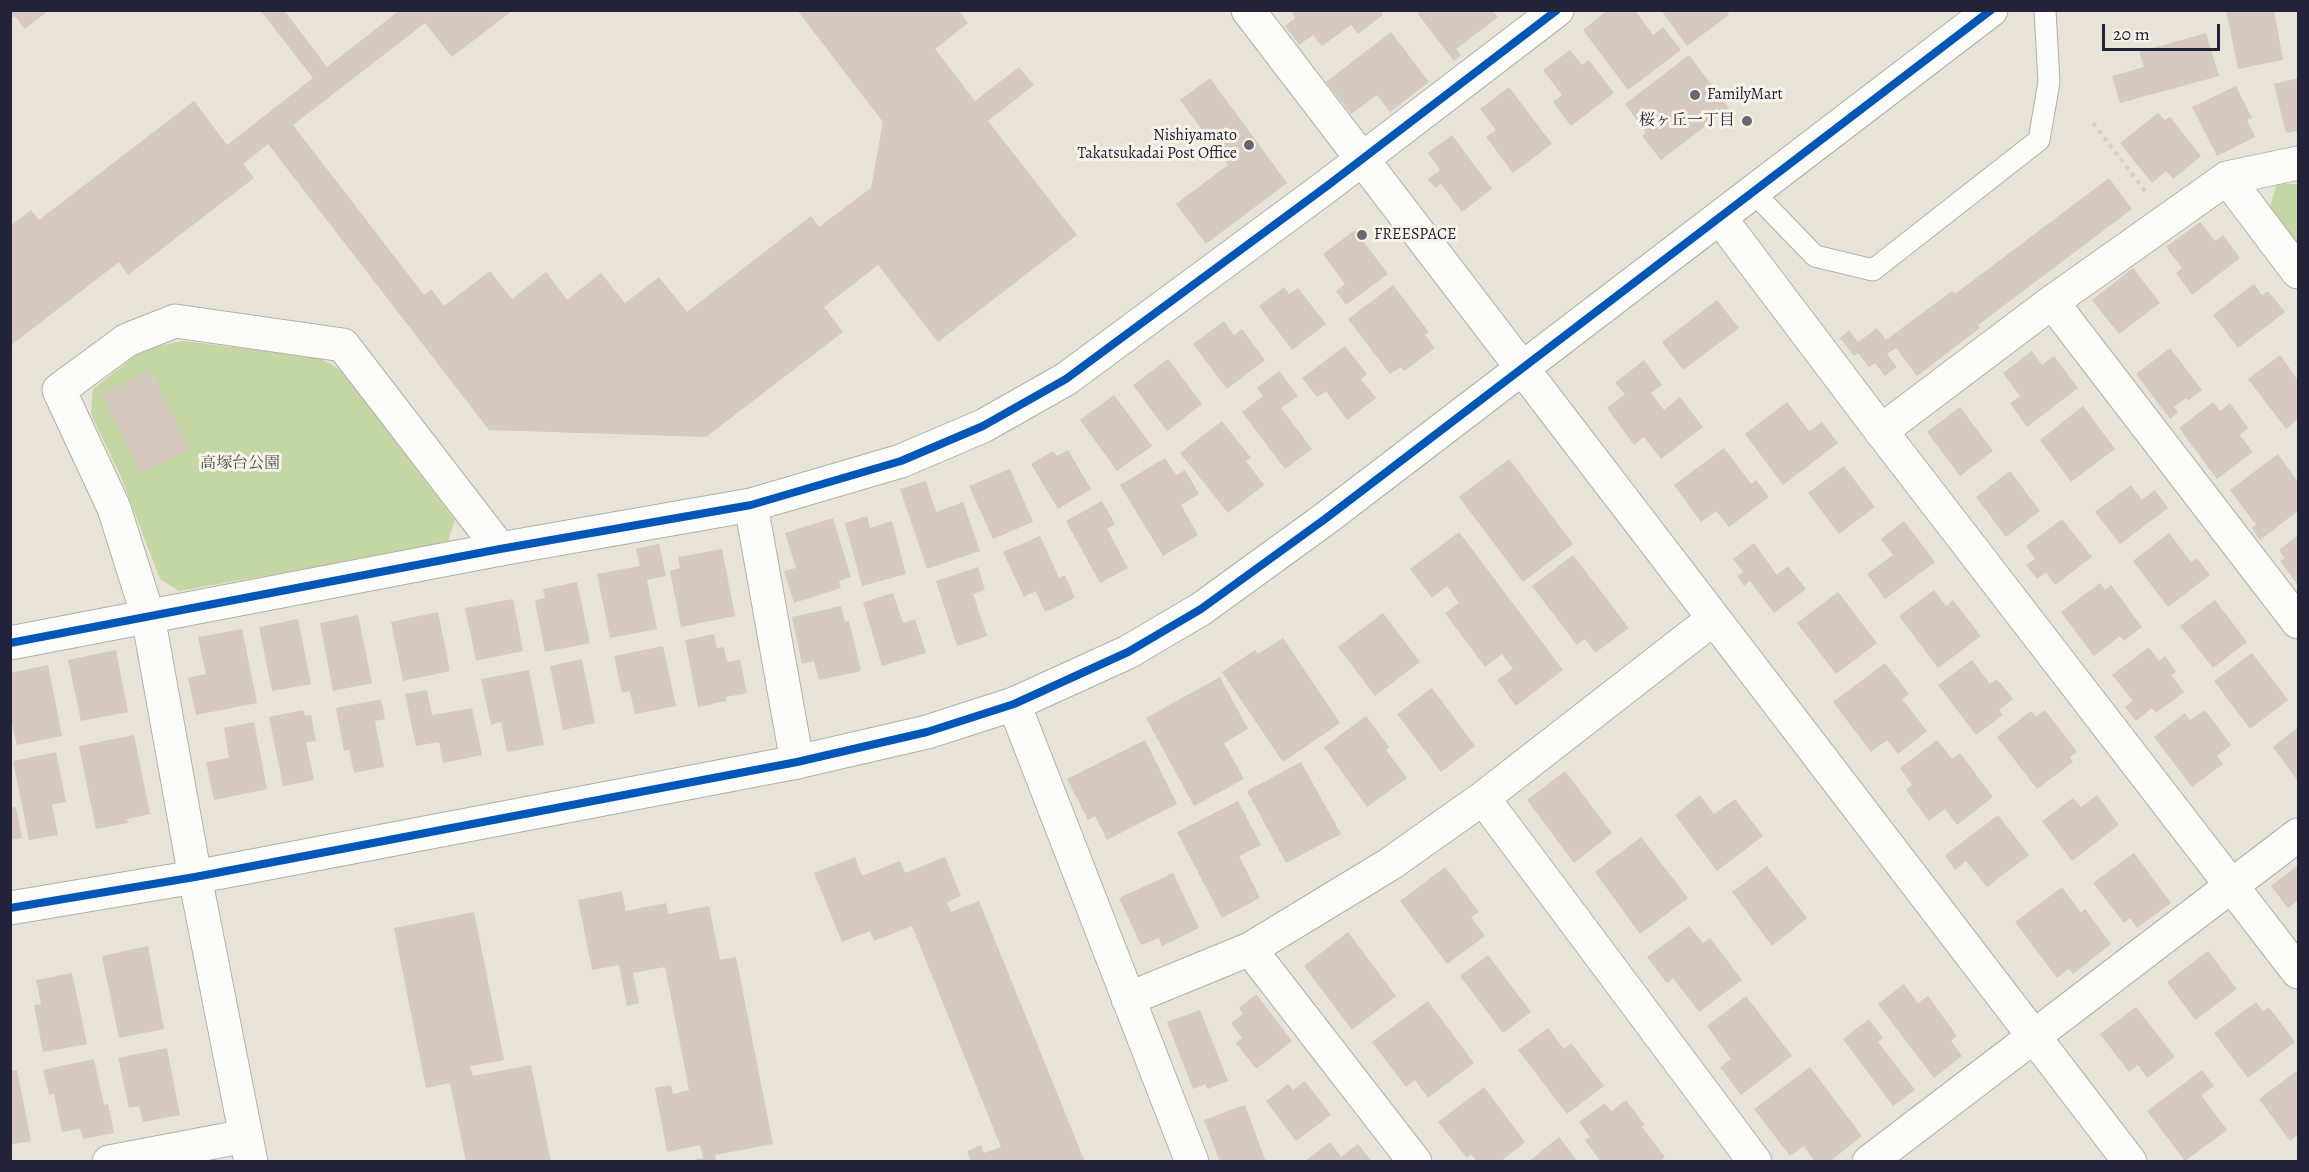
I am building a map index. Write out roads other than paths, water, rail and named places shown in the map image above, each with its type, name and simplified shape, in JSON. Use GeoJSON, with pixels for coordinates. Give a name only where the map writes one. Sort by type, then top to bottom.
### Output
{"type":"FeatureCollection","features":[{"type":"Feature","properties":{"kind":"street"},"geometry":{"type":"LineString","coordinates":[[1248,10],[2130,1161]]}},
{"type":"Feature","properties":{"kind":"street"},"geometry":{"type":"LineString","coordinates":[[10,643],[500,549],[751,506],[901,461],[983,426],[1066,379],[1362,159],[1557,10]]}},
{"type":"Feature","properties":{"kind":"street"},"geometry":{"type":"LineString","coordinates":[[10,908],[195,877],[797,762],[927,732],[1014,704],[1128,652],[1202,609],[1325,519],[1720,218],[1974,16]]}},
{"type":"Feature","properties":{"kind":"street"},"geometry":{"type":"LineString","coordinates":[[1881,431],[2052,302],[2227,177],[2298,163]]}},
{"type":"Feature","properties":{"kind":"street"},"geometry":{"type":"LineString","coordinates":[[2227,177],[2298,272]]}},
{"type":"Feature","properties":{"kind":"street"},"geometry":{"type":"LineString","coordinates":[[1720,218],[1881,431],[2298,972]]}},
{"type":"Feature","properties":{"kind":"street"},"geometry":{"type":"LineString","coordinates":[[2052,302],[2298,622]]}},
{"type":"Feature","properties":{"kind":"street"},"geometry":{"type":"LineString","coordinates":[[109,1161],[249,1149],[195,877],[148,616],[114,508],[59,390],[127,340],[175,321],[343,345],[500,549]]}},
{"type":"Feature","properties":{"kind":"street"},"geometry":{"type":"LineString","coordinates":[[751,506],[797,762]]}},
{"type":"Feature","properties":{"kind":"street"},"geometry":{"type":"LineString","coordinates":[[1128,999],[1250,949],[1390,864],[1483,798],[1713,619]]}},
{"type":"Feature","properties":{"kind":"street"},"geometry":{"type":"LineString","coordinates":[[1014,704],[1192,1161]]}},
{"type":"Feature","properties":{"kind":"street"},"geometry":{"type":"LineString","coordinates":[[1483,798],[1755,1161]]}},
{"type":"Feature","properties":{"kind":"street"},"geometry":{"type":"LineString","coordinates":[[1869,1161],[2298,835]]}},
{"type":"Feature","properties":{"kind":"street"},"geometry":{"type":"LineString","coordinates":[[1250,949],[1415,1161]]}},
{"type":"Feature","properties":{"kind":"lane"},"geometry":{"type":"LineString","coordinates":[[1753,192],[1815,256],[1873,270],[2039,140],[2049,82],[2045,10]]}},
{"type":"Feature","properties":{"kind":"place","name":"FamilyMart"},"geometry":{"type":"Point","coordinates":[1695,95]}},
{"type":"Feature","properties":{"kind":"place","name":"桜ヶ丘一丁目"},"geometry":{"type":"Point","coordinates":[1747,121]}},
{"type":"Feature","properties":{"kind":"place","name":"Nishiyamato Takatsukadai Post Office"},"geometry":{"type":"Point","coordinates":[1249,145]}},
{"type":"Feature","properties":{"kind":"place","name":"FREESPACE"},"geometry":{"type":"Point","coordinates":[1362,235]}},
{"type":"Feature","properties":{"kind":"park label","name":"高塚台公園"},"geometry":{"type":"Point","coordinates":[240,464]}}]}
